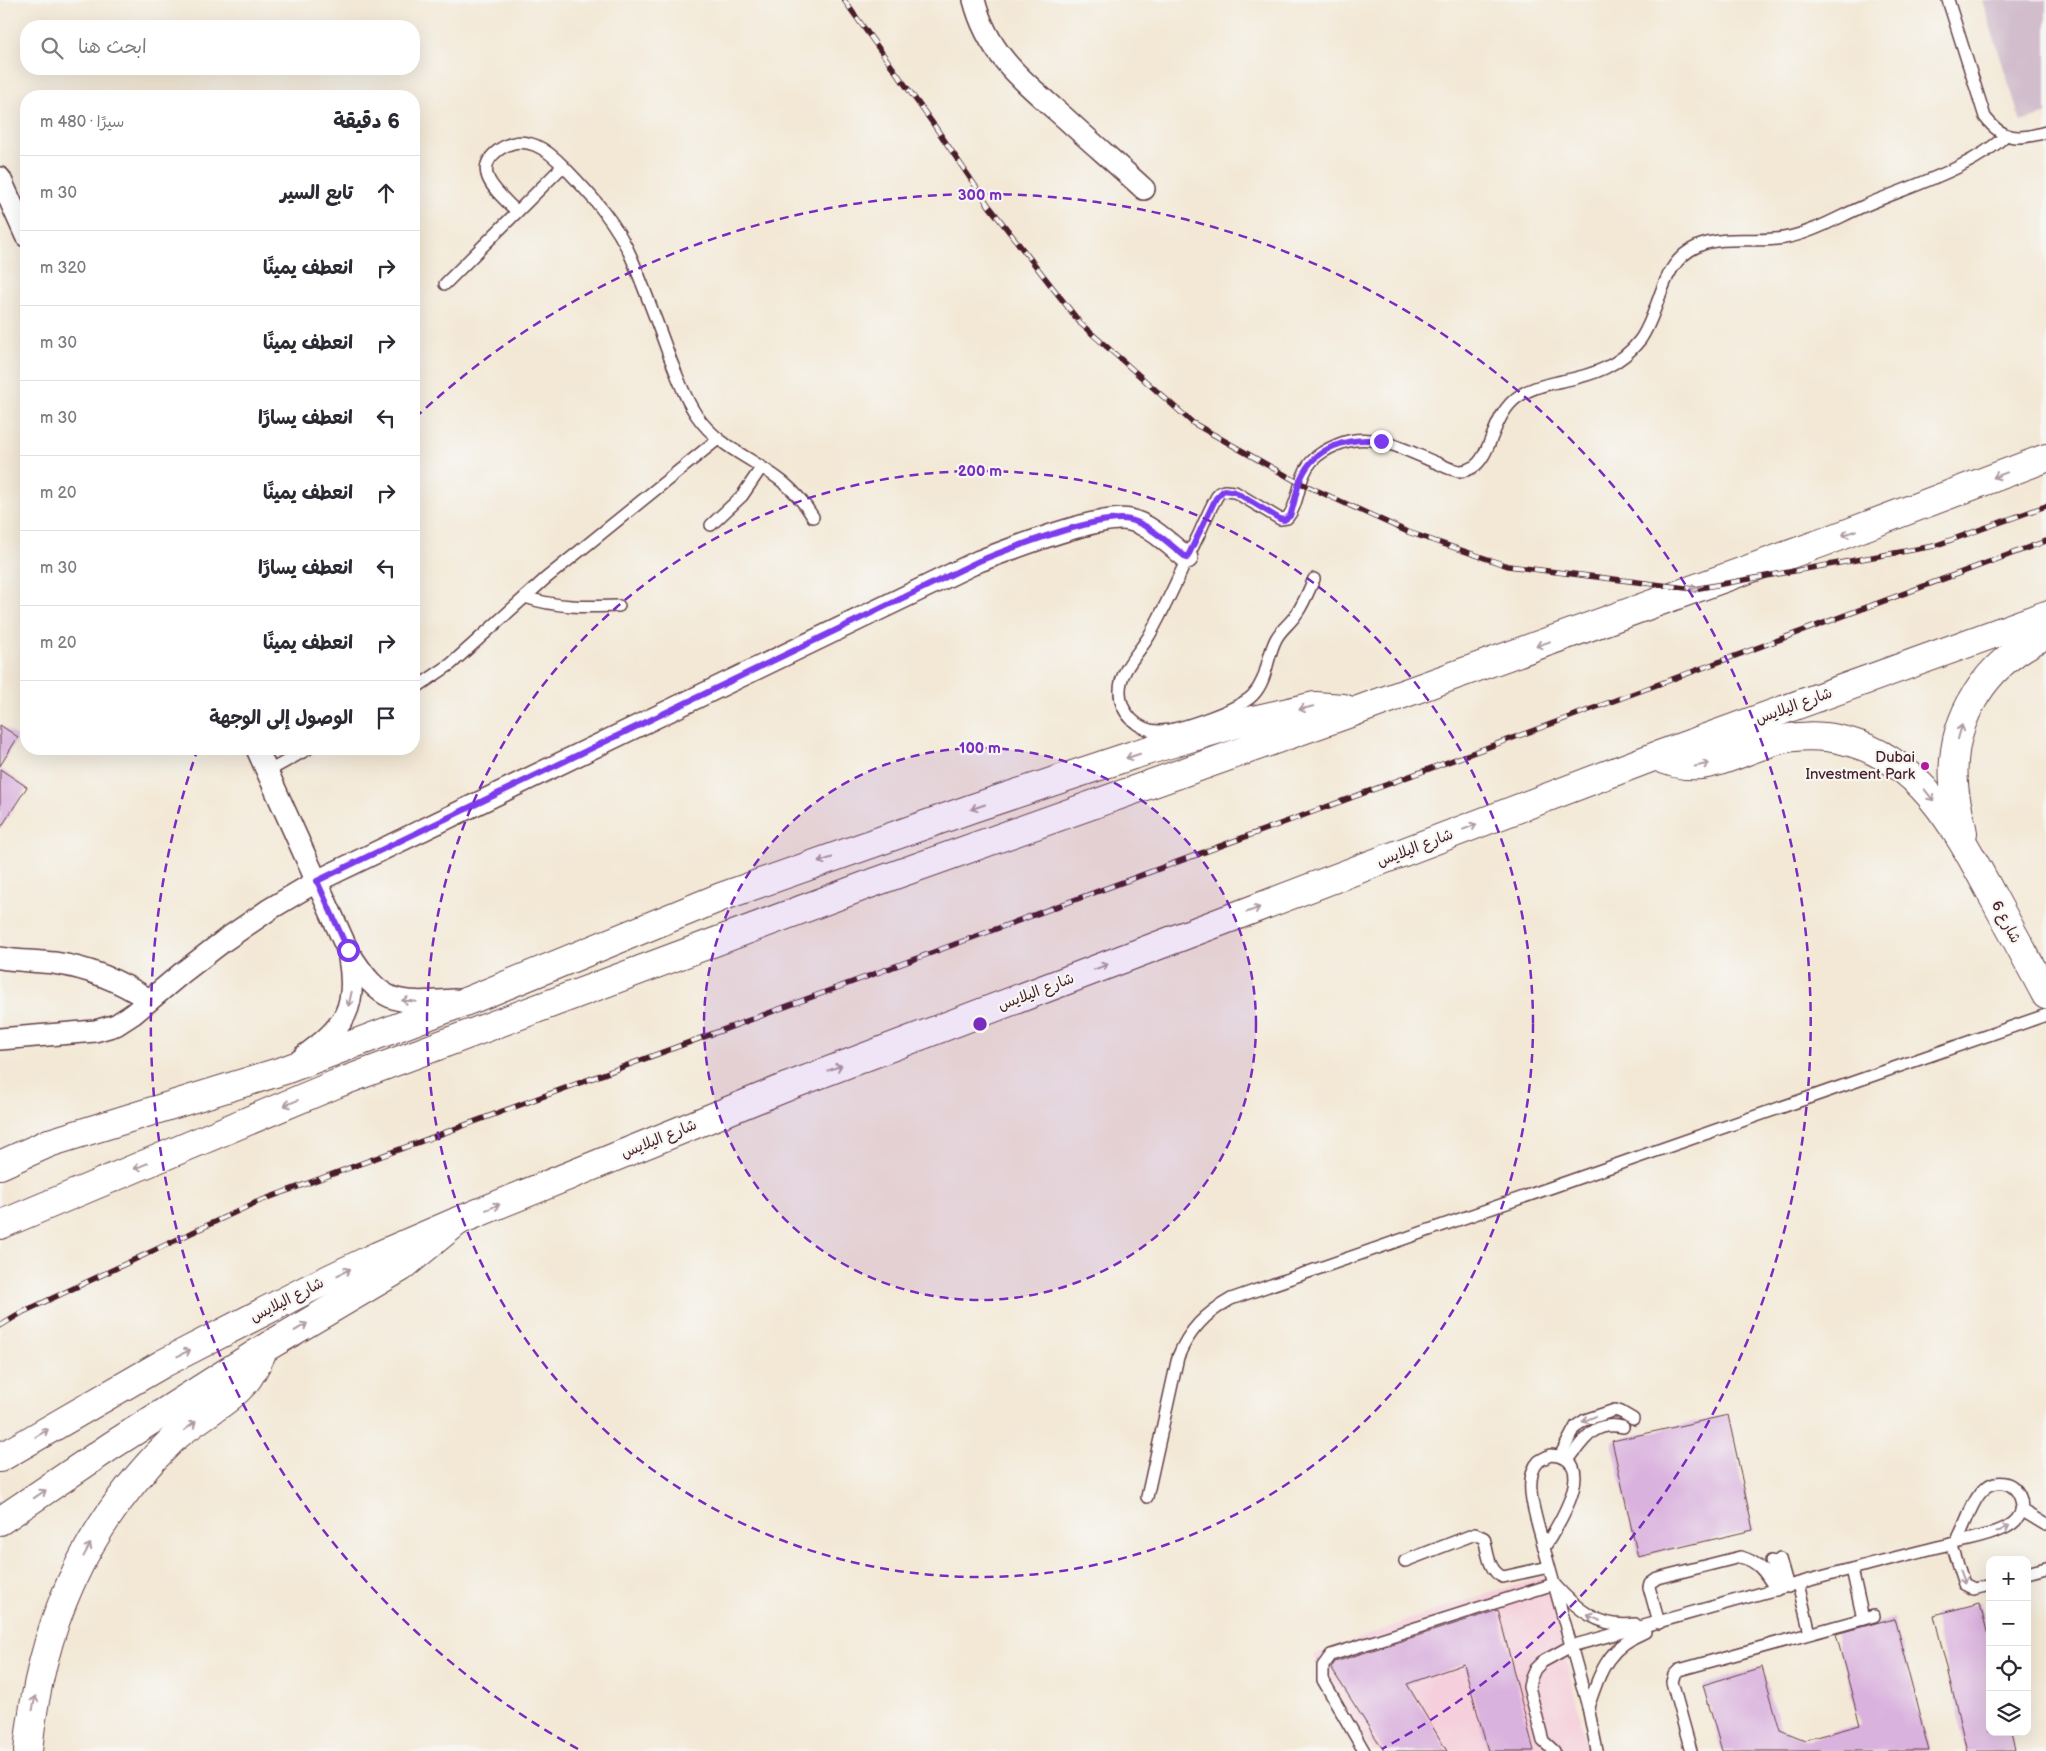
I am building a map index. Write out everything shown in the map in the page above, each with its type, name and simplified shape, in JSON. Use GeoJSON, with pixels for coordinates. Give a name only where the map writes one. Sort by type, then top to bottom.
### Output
{"type":"FeatureCollection","features":[{"type":"Feature","properties":{"kind":"main road"},"geometry":{"type":"LineString","coordinates":[[0,1225],[336,1084],[867,885],[1824,542],[2046,458]]}},
{"type":"Feature","properties":{"kind":"main road","name":"شارع اليلايس"},"geometry":{"type":"LineString","coordinates":[[0,1458],[156,1368],[270,1308],[377,1256],[458,1221],[789,1086],[1656,756],[2046,615]]}},
{"type":"Feature","properties":{"kind":"main road"},"geometry":{"type":"LineString","coordinates":[[1967,849],[1954,782],[1955,750],[1965,715],[1974,696],[1995,668],[2022,647],[2046,635]]}},
{"type":"Feature","properties":{"kind":"main road"},"geometry":{"type":"LineString","coordinates":[[0,1164],[49,1143],[285,1070],[475,998],[722,897],[973,808],[1133,755],[1236,724],[1316,706],[1344,708],[1354,712]]}},
{"type":"Feature","properties":{"kind":"main road"},"geometry":{"type":"LineString","coordinates":[[1656,756],[1679,766],[1702,766],[1776,740],[1795,737],[1834,738],[1852,742],[1888,758],[1912,776],[1943,812],[1967,849]]}},
{"type":"Feature","properties":{"kind":"main road","name":"شارع 6"},"geometry":{"type":"LineString","coordinates":[[1967,849],[2046,995]]}},
{"type":"Feature","properties":{"kind":"main road"},"geometry":{"type":"LineString","coordinates":[[0,1149],[49,1143]]}},
{"type":"Feature","properties":{"kind":"main road"},"geometry":{"type":"LineString","coordinates":[[0,1521],[111,1446],[265,1348],[402,1267],[458,1221]]}},
{"type":"Feature","properties":{"kind":"main road"},"geometry":{"type":"LineString","coordinates":[[28,1751],[32,1710],[41,1666],[70,1582],[91,1543],[115,1506],[143,1471],[174,1439],[240,1387],[250,1375],[265,1348]]}},
{"type":"Feature","properties":{"kind":"street"},"geometry":{"type":"LineString","coordinates":[[974,0],[990,41],[1009,67],[1144,189]]}},
{"type":"Feature","properties":{"kind":"street"},"geometry":{"type":"LineString","coordinates":[[0,178],[20,223]]}},
{"type":"Feature","properties":{"kind":"street"},"geometry":{"type":"LineString","coordinates":[[0,1039],[106,1028],[126,1020],[225,940],[270,909],[317,881],[950,574],[1008,550],[1061,532],[1120,518],[1140,523],[1187,558]]}},
{"type":"Feature","properties":{"kind":"street"},"geometry":{"type":"LineString","coordinates":[[260,755],[348,950],[367,980],[376,988],[396,999],[417,1002],[475,998]]}},
{"type":"Feature","properties":{"kind":"street"},"geometry":{"type":"LineString","coordinates":[[285,1070],[326,1041],[344,1016],[353,989],[348,950]]}},
{"type":"Feature","properties":{"kind":"street"},"geometry":{"type":"LineString","coordinates":[[0,958],[53,963],[96,972],[128,986],[149,1000]]}},
{"type":"Feature","properties":{"kind":"lane"},"geometry":{"type":"LineString","coordinates":[[1948,0],[1985,117],[1992,126],[2006,135],[2023,138],[2046,132]]}},
{"type":"Feature","properties":{"kind":"lane"},"geometry":{"type":"LineString","coordinates":[[1314,579],[1298,612],[1276,638],[1271,650],[1266,674],[1253,695],[1245,702],[1222,713],[1167,730],[1150,730],[1135,723],[1124,710],[1120,685],[1128,667],[1149,636],[1220,493],[1224,490],[1235,492],[1280,519],[1287,518],[1292,511],[1300,480],[1312,460],[1321,452],[1343,442],[1362,440],[1394,444],[1455,470],[1471,468],[1483,457],[1499,418],[1516,398],[1527,390],[1596,373],[1630,351],[1647,329],[1672,267],[1688,252],[1710,242],[1765,240],[1804,233],[1939,175],[1990,148],[2006,135]]}},
{"type":"Feature","properties":{"kind":"lane"},"geometry":{"type":"LineString","coordinates":[[517,212],[490,183],[486,176],[487,163],[495,153],[511,144],[531,143],[546,150],[563,166],[605,212],[620,234],[632,258],[684,392],[698,418],[718,440],[784,482],[813,517]]}},
{"type":"Feature","properties":{"kind":"lane"},"geometry":{"type":"LineString","coordinates":[[445,284],[563,166]]}},
{"type":"Feature","properties":{"kind":"lane"},"geometry":{"type":"LineString","coordinates":[[420,685],[457,659],[525,597],[718,440]]}},
{"type":"Feature","properties":{"kind":"lane"},"geometry":{"type":"LineString","coordinates":[[711,525],[742,496],[761,468]]}},
{"type":"Feature","properties":{"kind":"lane"},"geometry":{"type":"LineString","coordinates":[[525,597],[546,604],[570,607],[619,606]]}},
{"type":"Feature","properties":{"kind":"lane"},"geometry":{"type":"LineString","coordinates":[[268,772],[298,755]]}},
{"type":"Feature","properties":{"kind":"lane"},"geometry":{"type":"LineString","coordinates":[[1147,1497],[1178,1357],[1183,1345],[1198,1324],[1231,1299],[2046,1015]]}},
{"type":"Feature","properties":{"kind":"lane"},"geometry":{"type":"LineString","coordinates":[[1564,1458],[1576,1426],[1585,1420],[1615,1410],[1633,1420]]}},
{"type":"Feature","properties":{"kind":"lane"},"geometry":{"type":"LineString","coordinates":[[1564,1458],[1594,1430],[1604,1425],[1623,1427]]}},
{"type":"Feature","properties":{"kind":"lane"},"geometry":{"type":"LineString","coordinates":[[1544,1548],[1567,1509],[1574,1492],[1574,1469],[1564,1458],[1550,1455],[1539,1461],[1532,1473],[1530,1486],[1548,1566],[1588,1707],[1597,1751]]}},
{"type":"Feature","properties":{"kind":"lane"},"geometry":{"type":"LineString","coordinates":[[1554,1751],[1543,1741],[1530,1687],[1535,1669],[1542,1662],[1571,1646],[1852,1569],[1953,1543],[1984,1537],[1997,1532],[2017,1520],[2021,1510],[2021,1500],[2017,1490],[2008,1484],[1998,1482],[1988,1485],[1975,1501],[1964,1527],[1953,1543],[1964,1584],[1974,1589],[1986,1586]]}},
{"type":"Feature","properties":{"kind":"lane"},"geometry":{"type":"LineString","coordinates":[[2021,1510],[2046,1525]]}},
{"type":"Feature","properties":{"kind":"lane"},"geometry":{"type":"LineString","coordinates":[[1405,1562],[1475,1534],[1484,1538],[1493,1570],[1497,1575],[1503,1577],[1548,1566]]}},
{"type":"Feature","properties":{"kind":"lane"},"geometry":{"type":"LineString","coordinates":[[1659,1623],[1650,1587],[1650,1583],[1658,1578],[1740,1557],[1758,1564],[1785,1588]]}},
{"type":"Feature","properties":{"kind":"lane"},"geometry":{"type":"LineString","coordinates":[[1775,1560],[1785,1588],[1810,1633]]}},
{"type":"Feature","properties":{"kind":"lane"},"geometry":{"type":"LineString","coordinates":[[2031,1573],[2046,1568]]}},
{"type":"Feature","properties":{"kind":"lane"},"geometry":{"type":"LineString","coordinates":[[1691,1751],[1672,1682],[1674,1675],[1679,1670],[1868,1618],[1852,1569]]}},
{"type":"Feature","properties":{"kind":"lane"},"geometry":{"type":"LineString","coordinates":[[1554,1584],[1570,1603],[1592,1618],[1617,1624],[1651,1621],[1659,1623]]}},
{"type":"Feature","properties":{"kind":"lane"},"geometry":{"type":"LineString","coordinates":[[1364,1751],[1323,1680],[1324,1666],[1331,1655],[1554,1584]]}},
{"type":"Feature","properties":{"kind":"lane"},"geometry":{"type":"LineString","coordinates":[[1588,1707],[1602,1670],[1616,1649],[1629,1639],[1652,1629],[1659,1623]]}},
{"type":"Feature","properties":{"kind":"shaded area"},"geometry":{"type":"Polygon","coordinates":[[[1982,0],[2046,0],[2046,114],[2021,122],[1982,0]]]}},
{"type":"Feature","properties":{"kind":"shaded area"},"geometry":{"type":"Polygon","coordinates":[[[1546,1576],[1588,1751],[1372,1751],[1314,1656],[1430,1612],[1546,1576]]]}},
{"type":"Feature","properties":{"kind":"building"},"geometry":{"type":"Polygon","coordinates":[[[0,725],[18,737],[0,766],[0,725]]]}},
{"type":"Feature","properties":{"kind":"building"},"geometry":{"type":"Polygon","coordinates":[[[0,769],[27,787],[0,829],[0,769]]]}},
{"type":"Feature","properties":{"kind":"building"},"geometry":{"type":"Polygon","coordinates":[[[1728,1415],[1753,1530],[1638,1557],[1612,1441],[1728,1415]]]}},
{"type":"Feature","properties":{"kind":"building"},"geometry":{"type":"Polygon","coordinates":[[[1980,1603],[1986,1628],[1986,1736],[2012,1736],[2015,1751],[1967,1751],[1934,1615],[1980,1603]]]}},
{"type":"Feature","properties":{"kind":"building"},"geometry":{"type":"Polygon","coordinates":[[[1498,1610],[1534,1751],[1488,1751],[1464,1664],[1407,1684],[1447,1751],[1384,1751],[1331,1668],[1335,1662],[1498,1610]]]}},
{"type":"Feature","properties":{"kind":"building"},"geometry":{"type":"Polygon","coordinates":[[[1894,1618],[1929,1751],[1722,1751],[1703,1685],[1762,1667],[1780,1730],[1805,1740],[1860,1725],[1836,1634],[1894,1618]]]}},
{"type":"Feature","properties":{"kind":"railway"},"geometry":{"type":"LineString","coordinates":[[844,0],[934,125],[989,206],[1081,324],[1193,423],[1294,480],[1408,532],[1508,566],[1694,589],[1934,546],[2046,506]]}},
{"type":"Feature","properties":{"kind":"railway"},"geometry":{"type":"LineString","coordinates":[[0,1326],[23,1312],[257,1202],[2046,541]]}},
{"type":"Feature","properties":{"kind":"place","name":"Dubai Investment Park"},"geometry":{"type":"Point","coordinates":[1925,766]}},
{"type":"Feature","properties":{"kind":"route"},"geometry":{"type":"LineString","coordinates":[[348,950],[317,881],[979,561],[1061,532],[1120,518],[1140,523],[1187,558],[1216,498],[1224,490],[1235,492],[1284,520],[1290,516],[1300,480],[1305,470],[1321,452],[1343,442],[1367,439],[1381,441]]}}]}
